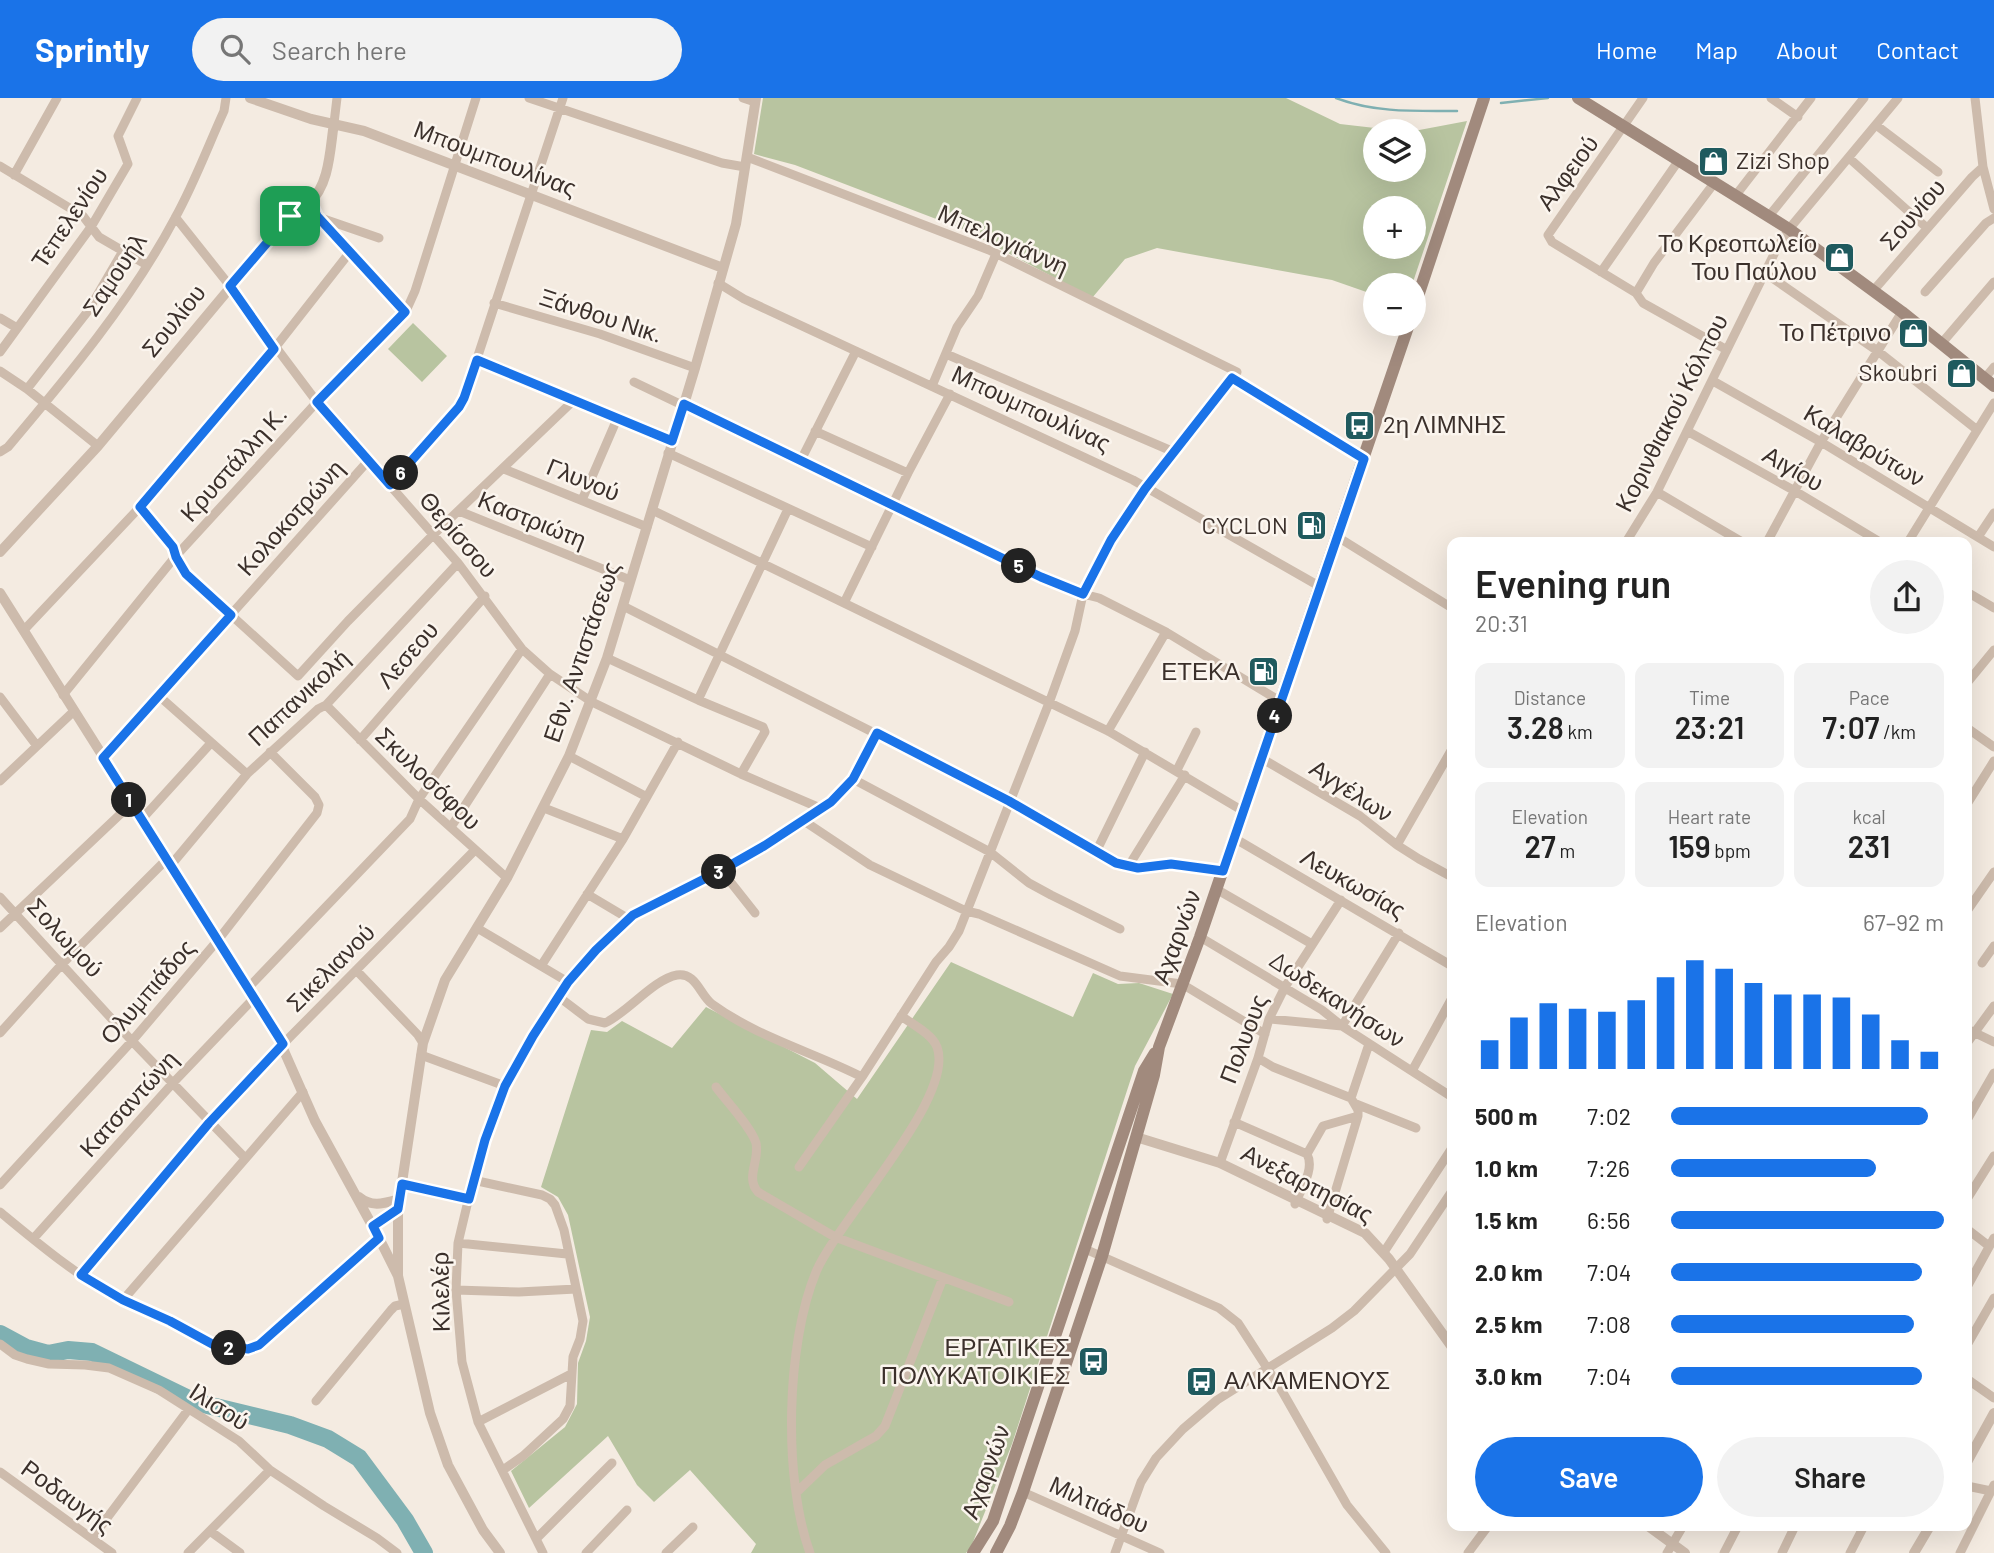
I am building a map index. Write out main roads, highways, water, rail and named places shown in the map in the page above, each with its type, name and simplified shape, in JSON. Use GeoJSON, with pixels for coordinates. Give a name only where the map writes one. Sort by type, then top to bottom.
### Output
{"type":"FeatureCollection","features":[{"type":"Feature","properties":{"kind":"main road"},"geometry":{"type":"LineString","coordinates":[[1426,273],[1484,98]]}},
{"type":"Feature","properties":{"kind":"main road"},"geometry":{"type":"LineString","coordinates":[[1578,98],[1789,229],[1873,290],[1989,382]]}},
{"type":"Feature","properties":{"kind":"main road","name":"Αχαρνών"},"geometry":{"type":"LineString","coordinates":[[996,1553],[1023,1492],[1102,1256],[1154,1074],[1159,1046],[1223,871],[1405,336]]}},
{"type":"Feature","properties":{"kind":"main road","name":"Αχαρνών"},"geometry":{"type":"LineString","coordinates":[[973,1553],[993,1521],[1144,1071],[1159,1046]]}},
{"type":"Feature","properties":{"kind":"waterway"},"geometry":{"type":"LineString","coordinates":[[1336,98],[1381,109],[1457,111]]}},
{"type":"Feature","properties":{"kind":"waterway"},"geometry":{"type":"LineString","coordinates":[[1501,103],[1548,98]]}},
{"type":"Feature","properties":{"kind":"waterway"},"geometry":{"type":"LineString","coordinates":[[0,1334],[26,1348],[48,1354],[68,1350],[92,1352],[195,1402],[290,1425],[328,1439],[359,1458],[405,1520],[424,1553]]}},
{"type":"Feature","properties":{"kind":"place","name":"Zizi Shop"},"geometry":{"type":"Point","coordinates":[1713,161]}},
{"type":"Feature","properties":{"kind":"place","name":"Το Κρεοπωλείο Του Παύλου"},"geometry":{"type":"Point","coordinates":[1840,258]}},
{"type":"Feature","properties":{"kind":"place","name":"Το Πέτρινο"},"geometry":{"type":"Point","coordinates":[1914,333]}},
{"type":"Feature","properties":{"kind":"place","name":"Skoubri"},"geometry":{"type":"Point","coordinates":[1961,373]}},
{"type":"Feature","properties":{"kind":"place","name":"2η ΛΙΜΝΗΣ"},"geometry":{"type":"Point","coordinates":[1360,425]}},
{"type":"Feature","properties":{"kind":"place","name":"CYCLON"},"geometry":{"type":"Point","coordinates":[1311,526]}},
{"type":"Feature","properties":{"kind":"place","name":"ΕΤΕΚΑ"},"geometry":{"type":"Point","coordinates":[1263,672]}},
{"type":"Feature","properties":{"kind":"place","name":"ΕΡΓΑΤΙΚΕΣ ΠΟΛΥΚΑΤΟΙΚΙΕΣ"},"geometry":{"type":"Point","coordinates":[1093,1362]}},
{"type":"Feature","properties":{"kind":"place","name":"ΑΛΚΑΜΕΝΟΥΣ"},"geometry":{"type":"Point","coordinates":[1201,1381]}}]}
